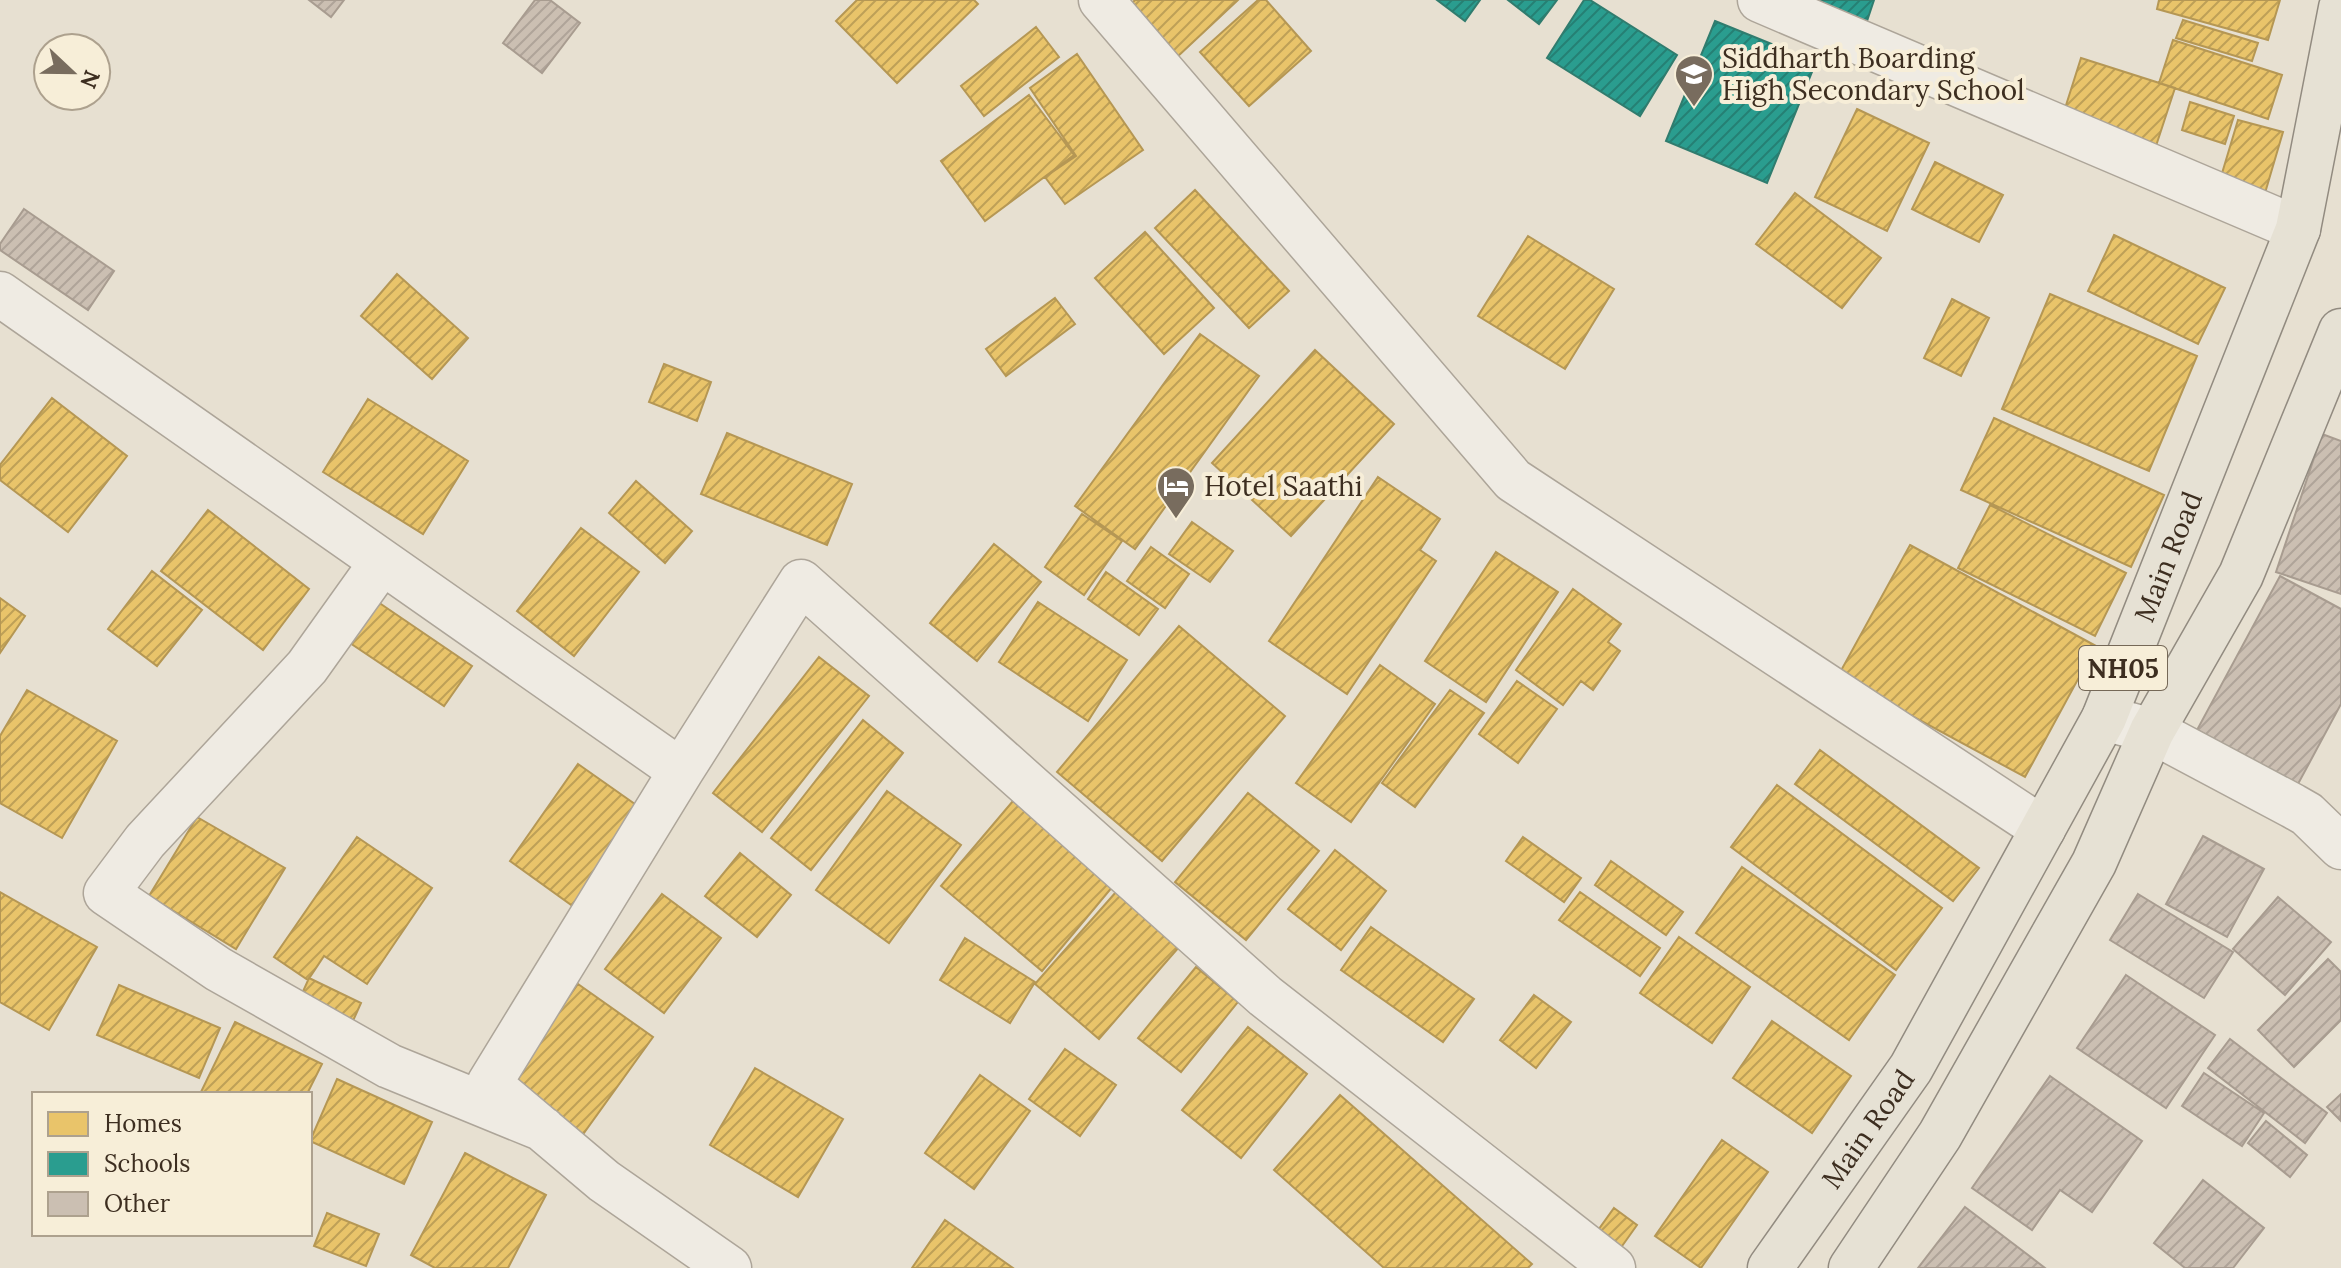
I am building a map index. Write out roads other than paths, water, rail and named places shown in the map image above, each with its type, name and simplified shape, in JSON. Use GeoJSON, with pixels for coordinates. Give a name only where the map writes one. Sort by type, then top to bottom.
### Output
{"type":"FeatureCollection","features":[{"type":"Feature","properties":{"kind":"main road","name":"Main Road"},"geometry":{"type":"LineString","coordinates":[[1770,1268],[1911,1068],[2104,718],[2298,229],[2341,8]]}},
{"type":"Feature","properties":{"kind":"main road","name":"NH05"},"geometry":{"type":"LineString","coordinates":[[1851,1268],[1940,1135],[2094,863],[2152,731],[2241,575],[2341,331]]}},
{"type":"Feature","properties":{"kind":"street"},"geometry":{"type":"LineString","coordinates":[[1101,0],[1513,480],[2043,829]]}},
{"type":"Feature","properties":{"kind":"street"},"geometry":{"type":"LineString","coordinates":[[1760,0],[2298,229]]}},
{"type":"Feature","properties":{"kind":"street"},"geometry":{"type":"LineString","coordinates":[[4,304],[681,771]]}},
{"type":"Feature","properties":{"kind":"street"},"geometry":{"type":"LineString","coordinates":[[382,562],[307,667],[145,841],[106,893],[218,969],[389,1066],[543,1129]]}},
{"type":"Feature","properties":{"kind":"street"},"geometry":{"type":"LineString","coordinates":[[729,1268],[604,1181],[489,1084],[801,582],[1265,996],[1613,1268]]}},
{"type":"Feature","properties":{"kind":"street"},"geometry":{"type":"LineString","coordinates":[[2104,718],[2152,731],[2307,814],[2341,847]]}},
{"type":"Feature","properties":{"kind":"place","name":"Siddharth Boarding High Secondary School"},"geometry":{"type":"Point","coordinates":[1694,108]}},
{"type":"Feature","properties":{"kind":"place","name":"Hotel Saathi"},"geometry":{"type":"Point","coordinates":[1176,520]}}]}
